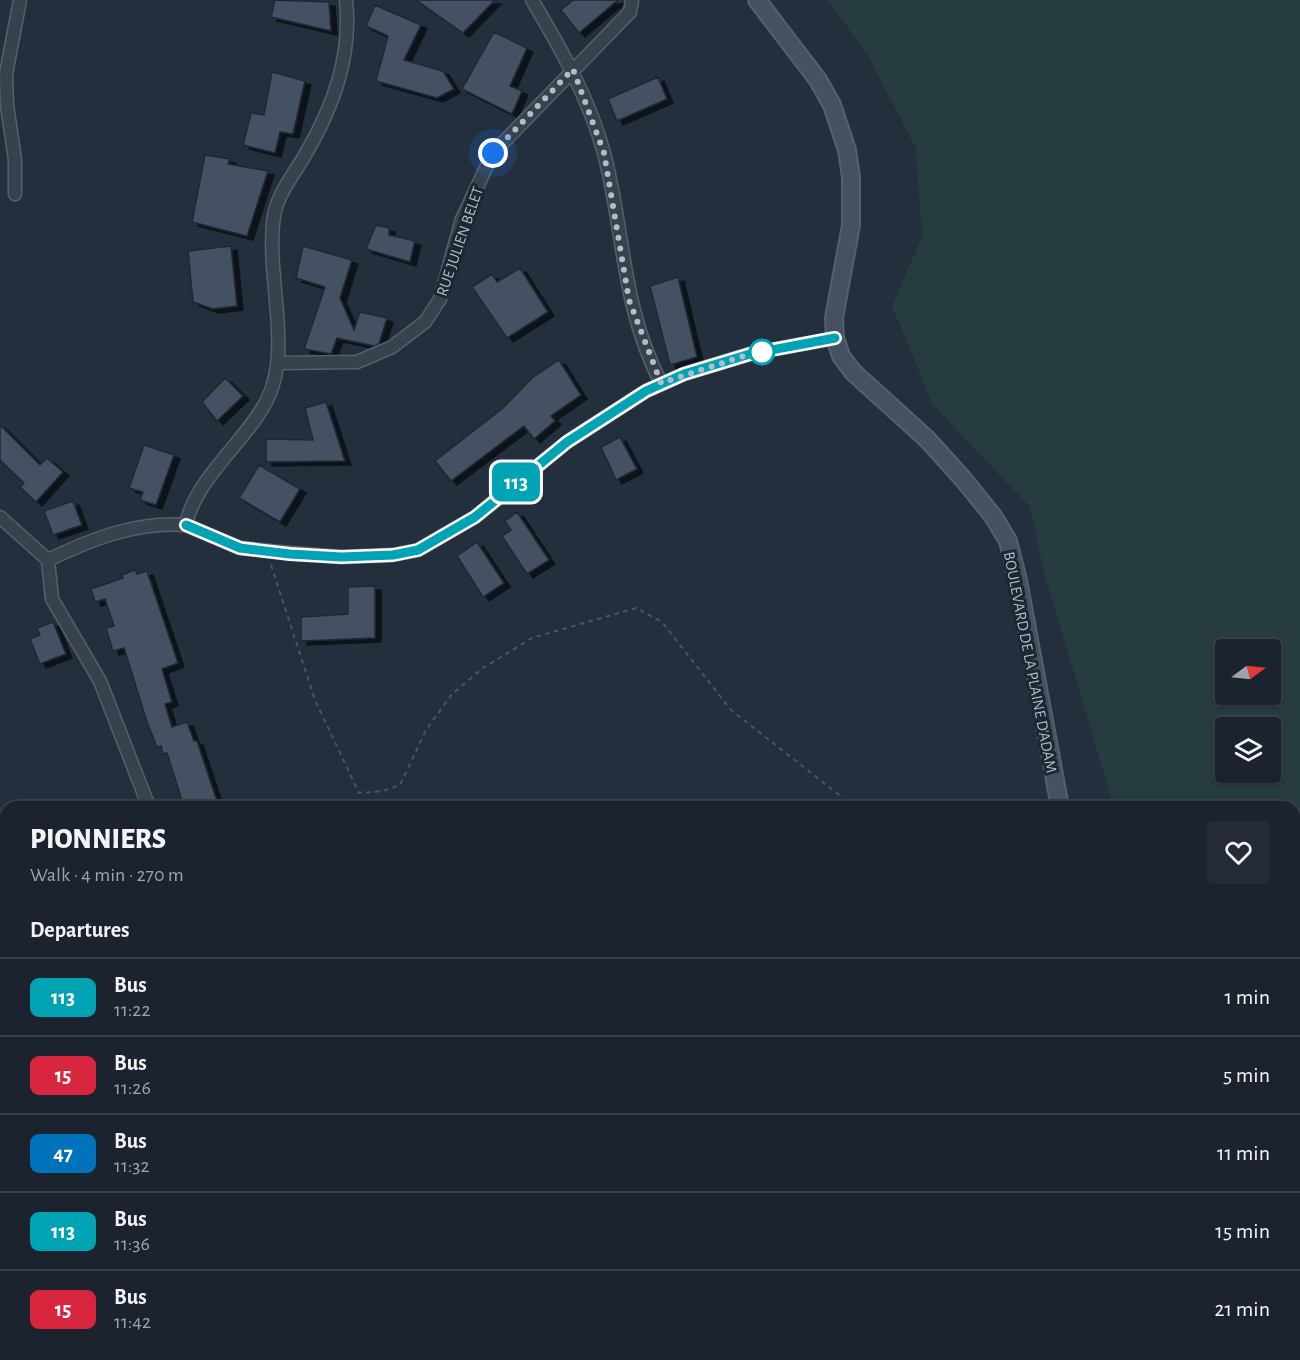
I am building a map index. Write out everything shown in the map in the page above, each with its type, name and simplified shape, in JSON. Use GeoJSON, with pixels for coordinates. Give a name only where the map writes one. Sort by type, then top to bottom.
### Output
{"type":"FeatureCollection","features":[{"type":"Feature","properties":{"kind":"street"},"geometry":{"type":"LineString","coordinates":[[15,194],[15,160],[7,105],[6,74],[20,0]]}},
{"type":"Feature","properties":{"kind":"street"},"geometry":{"type":"LineString","coordinates":[[186,525],[192,502],[267,400],[279,363],[271,254],[274,214],[284,189],[329,112],[336,92],[345,54],[348,20],[346,0]]}},
{"type":"Feature","properties":{"kind":"street"},"geometry":{"type":"LineString","coordinates":[[532,0],[573,69],[604,153],[629,300],[661,383]]}},
{"type":"Feature","properties":{"kind":"street","name":"RUE JULIEN BELET"},"geometry":{"type":"LineString","coordinates":[[279,363],[357,362],[392,347],[425,322],[440,299],[462,219],[493,153],[630,12],[632,0]]}},
{"type":"Feature","properties":{"kind":"street","name":"BOULEVARD DE LA PLAINE D'ADAM"},"geometry":{"type":"LineString","coordinates":[[757,0],[818,80],[832,105],[847,150],[851,177],[851,225],[834,318],[835,338],[841,356],[853,372],[927,439],[993,516],[1008,541],[1018,580],[1059,801]]}},
{"type":"Feature","properties":{"kind":"street"},"geometry":{"type":"LineString","coordinates":[[48,560],[106,534],[162,523],[186,525],[240,548],[266,551],[341,557],[393,555],[418,550],[475,517],[567,442],[661,383],[750,354],[835,338]]}},
{"type":"Feature","properties":{"kind":"street"},"geometry":{"type":"LineString","coordinates":[[0,517],[48,560],[52,599],[100,681],[147,801]]}},
{"type":"Feature","properties":{"kind":"path"},"geometry":{"type":"LineString","coordinates":[[266,551],[315,700],[359,793],[383,791],[400,785],[426,730],[452,694],[483,668],[532,638],[636,608],[662,622],[731,710],[838,794],[843,801]]}},
{"type":"Feature","properties":{"kind":"green space"},"geometry":{"type":"Polygon","coordinates":[[[828,0],[1300,0],[1300,801],[1112,801],[1044,572],[1030,507],[933,405],[892,306],[922,236],[916,149],[869,57],[828,0]]]}},
{"type":"Feature","properties":{"kind":"building"},"geometry":{"type":"Polygon","coordinates":[[[275,0],[329,2],[331,31],[271,17],[275,0]]]}},
{"type":"Feature","properties":{"kind":"building"},"geometry":{"type":"Polygon","coordinates":[[[416,0],[495,0],[463,33],[416,0]]]}},
{"type":"Feature","properties":{"kind":"building"},"geometry":{"type":"Polygon","coordinates":[[[573,0],[618,0],[579,33],[561,10],[573,0]]]}},
{"type":"Feature","properties":{"kind":"building"},"geometry":{"type":"Polygon","coordinates":[[[375,5],[421,25],[404,60],[443,71],[454,89],[437,98],[376,81],[388,36],[366,26],[375,5]]]}},
{"type":"Feature","properties":{"kind":"building"},"geometry":{"type":"Polygon","coordinates":[[[494,32],[527,48],[510,86],[522,91],[512,114],[462,89],[494,32]]]}},
{"type":"Feature","properties":{"kind":"building"},"geometry":{"type":"Polygon","coordinates":[[[272,72],[305,81],[293,134],[280,132],[275,153],[243,145],[251,113],[264,115],[272,72]]]}},
{"type":"Feature","properties":{"kind":"building"},"geometry":{"type":"Polygon","coordinates":[[[658,77],[667,99],[617,121],[608,99],[658,77]]]}},
{"type":"Feature","properties":{"kind":"building"},"geometry":{"type":"Polygon","coordinates":[[[205,155],[230,159],[228,164],[268,171],[247,236],[192,222],[205,155]]]}},
{"type":"Feature","properties":{"kind":"building"},"geometry":{"type":"Polygon","coordinates":[[[376,225],[389,228],[389,235],[415,241],[410,262],[366,249],[376,225]]]}},
{"type":"Feature","properties":{"kind":"building"},"geometry":{"type":"Polygon","coordinates":[[[231,246],[237,306],[213,309],[193,302],[188,251],[231,246]]]}},
{"type":"Feature","properties":{"kind":"building"},"geometry":{"type":"Polygon","coordinates":[[[303,246],[352,260],[340,298],[354,330],[360,312],[387,318],[379,344],[374,346],[337,338],[331,354],[304,349],[325,287],[296,278],[303,246]]]}},
{"type":"Feature","properties":{"kind":"building"},"geometry":{"type":"Polygon","coordinates":[[[520,268],[548,312],[507,338],[472,287],[492,274],[497,282],[520,268]]]}},
{"type":"Feature","properties":{"kind":"building"},"geometry":{"type":"Polygon","coordinates":[[[678,277],[697,357],[670,365],[650,286],[678,277]]]}},
{"type":"Feature","properties":{"kind":"building"},"geometry":{"type":"Polygon","coordinates":[[[559,360],[581,395],[551,416],[555,421],[534,439],[524,426],[451,481],[435,461],[503,408],[532,378],[559,360]]]}},
{"type":"Feature","properties":{"kind":"building"},"geometry":{"type":"Polygon","coordinates":[[[225,378],[243,396],[217,421],[202,402],[225,378]]]}},
{"type":"Feature","properties":{"kind":"building"},"geometry":{"type":"Polygon","coordinates":[[[326,402],[345,461],[266,462],[266,439],[313,440],[305,408],[326,402]]]}},
{"type":"Feature","properties":{"kind":"building"},"geometry":{"type":"Polygon","coordinates":[[[0,425],[40,465],[47,458],[63,472],[36,502],[20,487],[24,483],[0,460],[0,425]]]}},
{"type":"Feature","properties":{"kind":"building"},"geometry":{"type":"Polygon","coordinates":[[[620,437],[637,469],[616,480],[601,447],[620,437]]]}},
{"type":"Feature","properties":{"kind":"building"},"geometry":{"type":"Polygon","coordinates":[[[144,445],[174,455],[156,505],[140,500],[143,492],[129,488],[144,445]]]}},
{"type":"Feature","properties":{"kind":"building"},"geometry":{"type":"Polygon","coordinates":[[[259,465],[300,489],[280,522],[239,498],[259,465]]]}},
{"type":"Feature","properties":{"kind":"building"},"geometry":{"type":"Polygon","coordinates":[[[73,501],[82,525],[53,535],[44,511],[73,501]]]}},
{"type":"Feature","properties":{"kind":"building"},"geometry":{"type":"Polygon","coordinates":[[[517,512],[549,560],[527,574],[502,536],[511,530],[505,521],[517,512]]]}},
{"type":"Feature","properties":{"kind":"building"},"geometry":{"type":"Polygon","coordinates":[[[477,542],[504,583],[483,597],[457,556],[477,542]]]}},
{"type":"Feature","properties":{"kind":"building"},"geometry":{"type":"Polygon","coordinates":[[[135,570],[137,574],[147,571],[178,663],[162,669],[172,702],[165,704],[172,727],[187,722],[194,741],[197,741],[217,801],[182,801],[167,753],[163,754],[161,746],[157,747],[147,722],[124,648],[113,651],[106,628],[114,626],[105,599],[95,602],[91,589],[123,578],[122,575],[135,570]]]}},
{"type":"Feature","properties":{"kind":"building"},"geometry":{"type":"Polygon","coordinates":[[[375,586],[375,638],[301,641],[301,617],[348,614],[348,587],[375,586]]]}},
{"type":"Feature","properties":{"kind":"building"},"geometry":{"type":"Polygon","coordinates":[[[53,622],[66,654],[40,664],[30,639],[40,635],[37,628],[53,622]]]}},
{"type":"Feature","properties":{"kind":"bus line","name":"113"},"geometry":{"type":"LineString","coordinates":[[186,525],[240,548],[290,554],[341,557],[393,555],[418,550],[441,539],[475,517],[567,442],[661,383],[750,354],[835,338]]}},
{"type":"Feature","properties":{"kind":"route"},"geometry":{"type":"LineString","coordinates":[[493,153],[573,69],[604,153],[629,300],[661,383],[750,354],[768,351],[762,352]]}}]}
